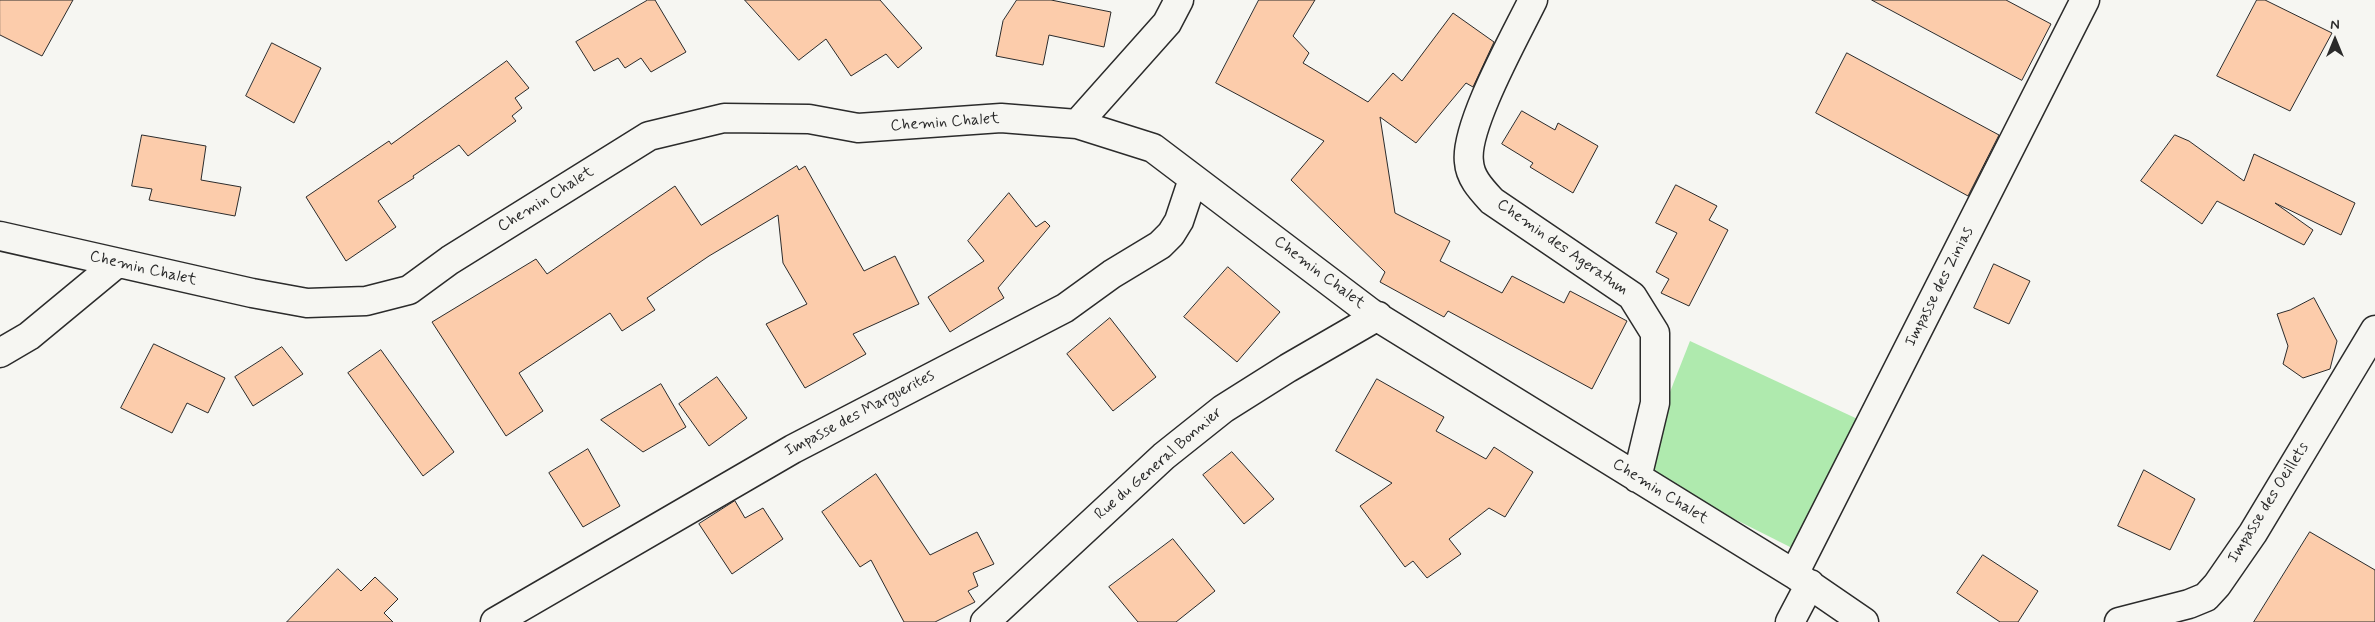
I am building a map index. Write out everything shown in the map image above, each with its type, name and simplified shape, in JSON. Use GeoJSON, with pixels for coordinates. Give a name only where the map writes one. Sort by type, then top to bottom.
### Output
{"type":"FeatureCollection","features":[{"type":"Feature","properties":{"kind":"street"},"geometry":{"type":"LineString","coordinates":[[1077,124],[1167,23],[1179,0]]}},
{"type":"Feature","properties":{"kind":"street","name":"Chemin des Ageratum"},"geometry":{"type":"LineString","coordinates":[[1533,0],[1480,110],[1472,136],[1468,162],[1477,183],[1492,201],[1632,296],[1655,333],[1655,403],[1637,478]]}},
{"type":"Feature","properties":{"kind":"street","name":"Impasse des Zinias"},"geometry":{"type":"LineString","coordinates":[[1802,579],[2085,0]]}},
{"type":"Feature","properties":{"kind":"street","name":"Chemin Chalet"},"geometry":{"type":"LineString","coordinates":[[0,236],[116,264],[307,303],[366,301],[409,290],[450,260],[649,136],[724,118],[809,119],[858,128],[1001,118],[1077,124],[1153,148],[1378,316],[1802,579],[1864,622]]}},
{"type":"Feature","properties":{"kind":"street","name":"Impasse des Marguerites"},"geometry":{"type":"LineString","coordinates":[[495,622],[793,449],[1065,308],[1112,274],[1160,244],[1171,234],[1179,221],[1193,179]]}},
{"type":"Feature","properties":{"kind":"street"},"geometry":{"type":"LineString","coordinates":[[0,353],[29,336],[116,264]]}},
{"type":"Feature","properties":{"kind":"street","name":"Rue du General Bonnier"},"geometry":{"type":"LineString","coordinates":[[985,622],[1164,456],[1222,409],[1378,316]]}},
{"type":"Feature","properties":{"kind":"street","name":"Impasse des Oeillets"},"geometry":{"type":"LineString","coordinates":[[2119,622],[2189,604],[2206,597],[2217,585],[2252,533],[2375,330]]}},
{"type":"Feature","properties":{"kind":"street"},"geometry":{"type":"LineString","coordinates":[[1790,622],[1802,579]]}},
{"type":"Feature","properties":{"kind":"green space"},"geometry":{"type":"Polygon","coordinates":[[[1690,341],[1864,422],[1800,552],[1639,471],[1690,341]]]}},
{"type":"Feature","properties":{"kind":"building"},"geometry":{"type":"Polygon","coordinates":[[[0,0],[73,0],[42,56],[0,35],[0,0]]]}},
{"type":"Feature","properties":{"kind":"building"},"geometry":{"type":"Polygon","coordinates":[[[648,0],[655,0],[686,52],[651,72],[641,58],[625,68],[618,58],[594,71],[576,42],[648,0]]]}},
{"type":"Feature","properties":{"kind":"building"},"geometry":{"type":"Polygon","coordinates":[[[745,0],[880,0],[922,48],[898,68],[886,54],[851,76],[826,39],[799,60],[745,0]]]}},
{"type":"Feature","properties":{"kind":"building"},"geometry":{"type":"Polygon","coordinates":[[[1017,0],[1051,0],[1111,12],[1104,47],[1049,35],[1043,65],[996,56],[1003,21],[1017,0]]]}},
{"type":"Feature","properties":{"kind":"building"},"geometry":{"type":"Polygon","coordinates":[[[1259,0],[1315,0],[1293,36],[1309,53],[1303,63],[1368,102],[1393,73],[1402,81],[1453,13],[1494,42],[1473,87],[1466,83],[1416,143],[1380,117],[1395,213],[1450,241],[1440,261],[1502,293],[1512,276],[1564,303],[1570,291],[1627,321],[1592,389],[1448,311],[1444,317],[1380,282],[1385,272],[1291,180],[1324,141],[1216,83],[1259,0]]]}},
{"type":"Feature","properties":{"kind":"building"},"geometry":{"type":"Polygon","coordinates":[[[1872,0],[2006,0],[2051,24],[2022,80],[1872,0]]]}},
{"type":"Feature","properties":{"kind":"building"},"geometry":{"type":"Polygon","coordinates":[[[2257,0],[2265,0],[2332,33],[2290,111],[2217,76],[2257,0]]]}},
{"type":"Feature","properties":{"kind":"building"},"geometry":{"type":"Polygon","coordinates":[[[272,43],[321,68],[294,123],[246,96],[272,43]]]}},
{"type":"Feature","properties":{"kind":"building"},"geometry":{"type":"Polygon","coordinates":[[[1847,53],[1999,135],[1968,196],[1816,113],[1847,53]]]}},
{"type":"Feature","properties":{"kind":"building"},"geometry":{"type":"Polygon","coordinates":[[[507,61],[529,88],[515,98],[522,108],[512,116],[516,121],[468,156],[459,145],[413,176],[414,178],[378,201],[396,227],[346,261],[306,197],[389,141],[391,144],[507,61]]]}},
{"type":"Feature","properties":{"kind":"building"},"geometry":{"type":"Polygon","coordinates":[[[1522,111],[1555,130],[1558,123],[1598,146],[1573,193],[1530,167],[1533,163],[1502,144],[1522,111]]]}},
{"type":"Feature","properties":{"kind":"building"},"geometry":{"type":"Polygon","coordinates":[[[142,135],[206,146],[201,180],[241,187],[235,216],[149,200],[152,189],[132,186],[142,135]]]}},
{"type":"Feature","properties":{"kind":"building"},"geometry":{"type":"Polygon","coordinates":[[[2175,135],[2189,141],[2244,181],[2254,154],[2355,203],[2341,235],[2275,203],[2313,230],[2304,245],[2217,201],[2202,224],[2141,181],[2175,135]]]}},
{"type":"Feature","properties":{"kind":"building"},"geometry":{"type":"Polygon","coordinates":[[[797,166],[799,170],[805,166],[864,271],[895,256],[919,304],[853,334],[866,354],[805,388],[766,324],[807,304],[783,263],[778,215],[709,256],[647,298],[655,310],[622,331],[610,313],[519,373],[543,411],[506,436],[432,322],[536,259],[547,274],[675,186],[701,225],[797,166]]]}},
{"type":"Feature","properties":{"kind":"building"},"geometry":{"type":"Polygon","coordinates":[[[1676,185],[1717,206],[1709,220],[1728,230],[1689,306],[1661,293],[1669,279],[1656,272],[1677,233],[1656,223],[1676,185]]]}},
{"type":"Feature","properties":{"kind":"building"},"geometry":{"type":"Polygon","coordinates":[[[1009,193],[1036,227],[1045,221],[1050,226],[998,288],[1004,298],[950,332],[928,297],[984,261],[968,241],[1009,193]]]}},
{"type":"Feature","properties":{"kind":"building"},"geometry":{"type":"Polygon","coordinates":[[[1994,264],[2030,281],[2009,324],[1974,308],[1994,264]]]}},
{"type":"Feature","properties":{"kind":"building"},"geometry":{"type":"Polygon","coordinates":[[[1228,267],[1280,312],[1237,362],[1184,317],[1228,267]]]}},
{"type":"Feature","properties":{"kind":"building"},"geometry":{"type":"Polygon","coordinates":[[[2314,298],[2337,341],[2330,369],[2303,378],[2283,364],[2288,346],[2277,314],[2314,298]]]}},
{"type":"Feature","properties":{"kind":"building"},"geometry":{"type":"Polygon","coordinates":[[[1110,318],[1156,377],[1113,411],[1067,354],[1110,318]]]}},
{"type":"Feature","properties":{"kind":"building"},"geometry":{"type":"Polygon","coordinates":[[[154,344],[225,378],[208,413],[187,403],[172,433],[121,408],[154,344]]]}},
{"type":"Feature","properties":{"kind":"building"},"geometry":{"type":"Polygon","coordinates":[[[282,347],[303,374],[253,406],[235,377],[282,347]]]}},
{"type":"Feature","properties":{"kind":"building"},"geometry":{"type":"Polygon","coordinates":[[[381,350],[454,452],[423,476],[348,373],[381,350]]]}},
{"type":"Feature","properties":{"kind":"building"},"geometry":{"type":"Polygon","coordinates":[[[717,377],[747,418],[709,446],[679,404],[717,377]]]}},
{"type":"Feature","properties":{"kind":"building"},"geometry":{"type":"Polygon","coordinates":[[[1377,379],[1444,417],[1436,431],[1486,459],[1494,447],[1533,472],[1505,517],[1489,508],[1449,539],[1461,554],[1427,578],[1413,561],[1405,567],[1360,506],[1392,483],[1336,451],[1377,379]]]}},
{"type":"Feature","properties":{"kind":"building"},"geometry":{"type":"Polygon","coordinates":[[[661,384],[686,427],[643,452],[601,420],[661,384]]]}},
{"type":"Feature","properties":{"kind":"building"},"geometry":{"type":"Polygon","coordinates":[[[588,449],[620,506],[583,527],[549,473],[588,449]]]}},
{"type":"Feature","properties":{"kind":"building"},"geometry":{"type":"Polygon","coordinates":[[[1232,452],[1274,499],[1244,524],[1203,475],[1232,452]]]}},
{"type":"Feature","properties":{"kind":"building"},"geometry":{"type":"Polygon","coordinates":[[[2144,470],[2195,499],[2170,550],[2118,526],[2144,470]]]}},
{"type":"Feature","properties":{"kind":"building"},"geometry":{"type":"Polygon","coordinates":[[[876,474],[930,555],[977,532],[994,564],[973,573],[978,586],[968,591],[975,602],[935,622],[904,622],[871,560],[860,567],[822,512],[876,474]]]}},
{"type":"Feature","properties":{"kind":"building"},"geometry":{"type":"Polygon","coordinates":[[[735,501],[745,518],[763,508],[783,539],[732,574],[699,524],[735,501]]]}},
{"type":"Feature","properties":{"kind":"building"},"geometry":{"type":"Polygon","coordinates":[[[2310,532],[2375,570],[2375,622],[2254,622],[2310,532]]]}},
{"type":"Feature","properties":{"kind":"building"},"geometry":{"type":"Polygon","coordinates":[[[1173,539],[1215,591],[1176,622],[1138,622],[1109,587],[1173,539]]]}},
{"type":"Feature","properties":{"kind":"building"},"geometry":{"type":"Polygon","coordinates":[[[1983,555],[2038,591],[2018,622],[2000,622],[1957,593],[1983,555]]]}},
{"type":"Feature","properties":{"kind":"building"},"geometry":{"type":"Polygon","coordinates":[[[338,569],[361,591],[375,577],[398,599],[384,613],[393,622],[287,622],[338,569]]]}}]}
